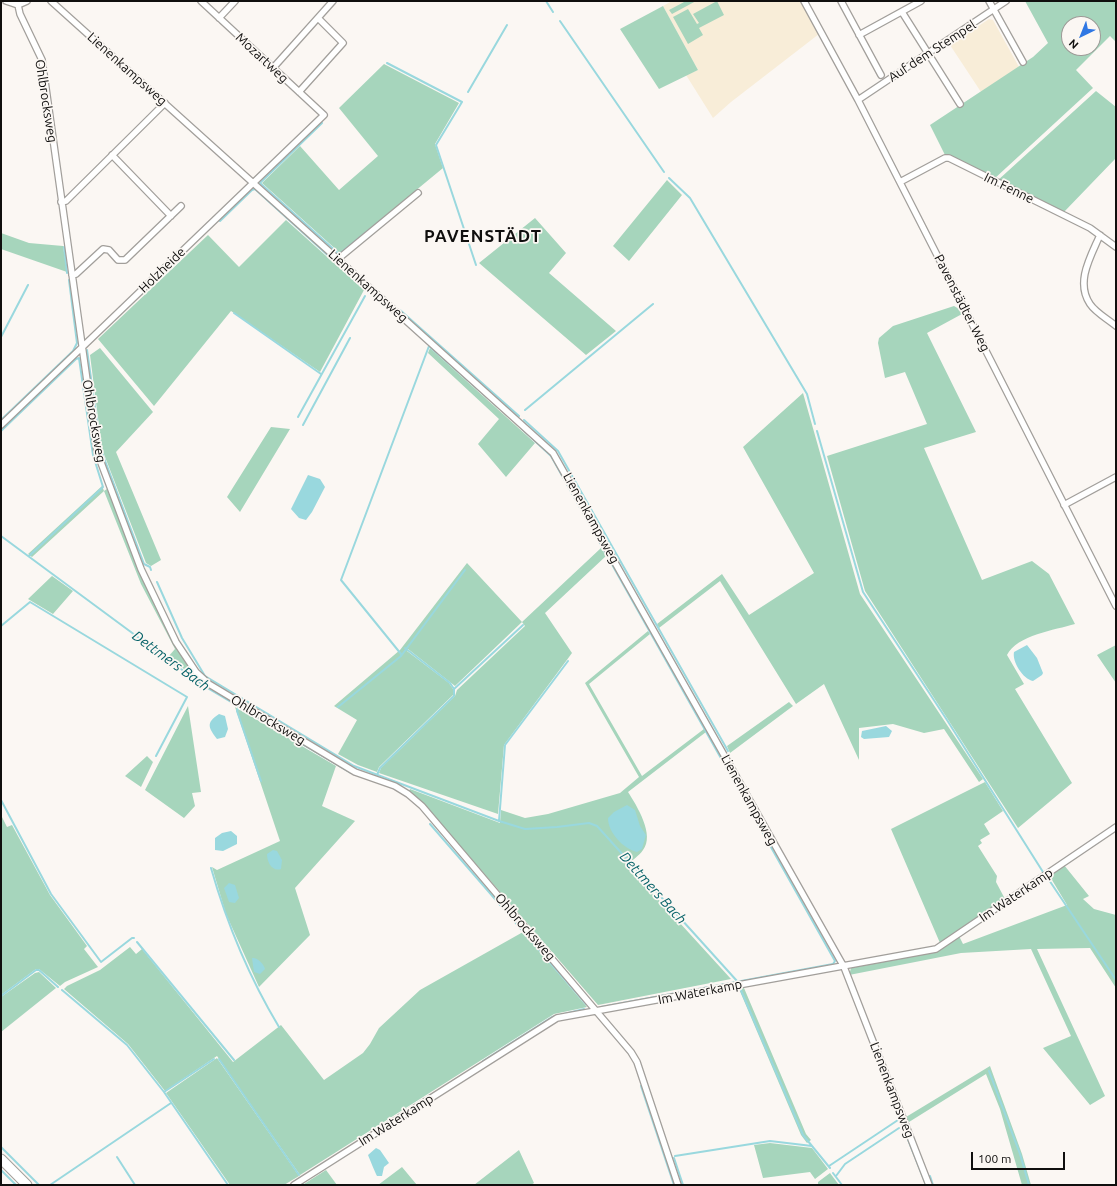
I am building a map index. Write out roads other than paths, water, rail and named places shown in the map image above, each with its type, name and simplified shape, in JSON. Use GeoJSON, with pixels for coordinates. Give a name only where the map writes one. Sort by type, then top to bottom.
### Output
{"type":"FeatureCollection","features":[{"type":"Feature","properties":{"kind":"main road"},"geometry":{"type":"LineString","coordinates":[[1,1159],[27,1185]]}},
{"type":"Feature","properties":{"kind":"street"},"geometry":{"type":"LineString","coordinates":[[6,1],[18,5],[27,1]]}},
{"type":"Feature","properties":{"kind":"street","name":"Lienenkampsweg"},"geometry":{"type":"LineString","coordinates":[[51,1],[520,423],[553,453],[559,461],[844,967],[929,1185]]}},
{"type":"Feature","properties":{"kind":"street","name":"Mozartweg"},"geometry":{"type":"LineString","coordinates":[[201,1],[324,115]]}},
{"type":"Feature","properties":{"kind":"street"},"geometry":{"type":"LineString","coordinates":[[219,18],[235,1]]}},
{"type":"Feature","properties":{"kind":"street"},"geometry":{"type":"LineString","coordinates":[[273,68],[333,1]]}},
{"type":"Feature","properties":{"kind":"street","name":"Pavenstädter Weg"},"geometry":{"type":"LineString","coordinates":[[804,1],[858,100],[1116,606]]}},
{"type":"Feature","properties":{"kind":"street"},"geometry":{"type":"LineString","coordinates":[[841,1],[881,75]]}},
{"type":"Feature","properties":{"kind":"street"},"geometry":{"type":"LineString","coordinates":[[859,35],[921,1]]}},
{"type":"Feature","properties":{"kind":"street"},"geometry":{"type":"LineString","coordinates":[[989,1],[1023,62]]}},
{"type":"Feature","properties":{"kind":"street","name":"Auf dem Stempel"},"geometry":{"type":"LineString","coordinates":[[858,100],[1006,1]]}},
{"type":"Feature","properties":{"kind":"street","name":"Ohlbrocksweg"},"geometry":{"type":"LineString","coordinates":[[18,5],[20,14],[42,60],[97,452],[102,469],[141,568],[176,642],[196,672],[209,684],[355,772],[395,786],[408,794],[422,806],[597,1010],[631,1052],[637,1062],[678,1185]]}},
{"type":"Feature","properties":{"kind":"street"},"geometry":{"type":"LineString","coordinates":[[902,12],[927,54],[960,104]]}},
{"type":"Feature","properties":{"kind":"street"},"geometry":{"type":"LineString","coordinates":[[299,92],[343,43],[318,18]]}},
{"type":"Feature","properties":{"kind":"street"},"geometry":{"type":"LineString","coordinates":[[61,202],[66,201],[165,103]]}},
{"type":"Feature","properties":{"kind":"street","name":"Holzheide"},"geometry":{"type":"LineString","coordinates":[[1,425],[324,115]]}},
{"type":"Feature","properties":{"kind":"street"},"geometry":{"type":"LineString","coordinates":[[112,155],[170,216]]}},
{"type":"Feature","properties":{"kind":"street","name":"Im Fenne"},"geometry":{"type":"LineString","coordinates":[[900,182],[945,158],[949,158],[1090,228],[1116,247]]}},
{"type":"Feature","properties":{"kind":"street"},"geometry":{"type":"LineString","coordinates":[[338,259],[418,193]]}},
{"type":"Feature","properties":{"kind":"street"},"geometry":{"type":"LineString","coordinates":[[72,275],[76,274],[103,249],[109,250],[118,260],[125,260],[181,206]]}},
{"type":"Feature","properties":{"kind":"street"},"geometry":{"type":"LineString","coordinates":[[1100,234],[1083,273],[1086,297],[1091,306],[1116,326]]}},
{"type":"Feature","properties":{"kind":"street"},"geometry":{"type":"LineString","coordinates":[[1064,505],[1116,477]]}},
{"type":"Feature","properties":{"kind":"street","name":"Im Waterkamp"},"geometry":{"type":"LineString","coordinates":[[294,1185],[557,1018],[731,985],[844,967],[936,949],[1116,826]]}},
{"type":"Feature","properties":{"kind":"water"},"geometry":{"type":"Polygon","coordinates":[[[308,475],[320,479],[325,487],[312,512],[306,520],[299,518],[291,509],[308,475]]]}},
{"type":"Feature","properties":{"kind":"water"},"geometry":{"type":"Polygon","coordinates":[[[1027,645],[1037,658],[1043,673],[1033,681],[1029,680],[1022,674],[1016,665],[1014,656],[1014,652],[1027,645]]]}},
{"type":"Feature","properties":{"kind":"water"},"geometry":{"type":"Polygon","coordinates":[[[219,714],[225,716],[228,729],[225,737],[217,739],[210,729],[210,723],[219,714]]]}},
{"type":"Feature","properties":{"kind":"water"},"geometry":{"type":"Polygon","coordinates":[[[886,726],[892,731],[889,737],[864,739],[861,737],[862,731],[886,726]]]}},
{"type":"Feature","properties":{"kind":"water"},"geometry":{"type":"Polygon","coordinates":[[[627,805],[635,810],[640,826],[646,835],[642,849],[637,852],[627,848],[618,840],[609,824],[608,818],[614,812],[627,805]]]}},
{"type":"Feature","properties":{"kind":"water"},"geometry":{"type":"Polygon","coordinates":[[[231,831],[237,836],[237,844],[223,851],[215,850],[215,838],[222,833],[231,831]]]}},
{"type":"Feature","properties":{"kind":"water"},"geometry":{"type":"Polygon","coordinates":[[[273,850],[277,851],[282,860],[281,869],[278,870],[271,866],[268,860],[267,854],[273,850]]]}},
{"type":"Feature","properties":{"kind":"water"},"geometry":{"type":"Polygon","coordinates":[[[229,883],[235,885],[239,898],[235,903],[229,902],[224,888],[229,883]]]}},
{"type":"Feature","properties":{"kind":"water"},"geometry":{"type":"Polygon","coordinates":[[[252,958],[262,963],[265,969],[260,974],[254,972],[252,958]]]}},
{"type":"Feature","properties":{"kind":"water"},"geometry":{"type":"Polygon","coordinates":[[[376,1148],[380,1150],[389,1163],[384,1167],[382,1176],[377,1176],[368,1155],[376,1148]]]}},
{"type":"Feature","properties":{"kind":"waterway"},"geometry":{"type":"LineString","coordinates":[[546,1],[553,12]]}},
{"type":"Feature","properties":{"kind":"waterway"},"geometry":{"type":"LineString","coordinates":[[560,21],[664,172]]}},
{"type":"Feature","properties":{"kind":"waterway"},"geometry":{"type":"LineString","coordinates":[[468,92],[507,25]]}},
{"type":"Feature","properties":{"kind":"waterway"},"geometry":{"type":"LineString","coordinates":[[387,63],[462,102],[436,145],[476,265]]}},
{"type":"Feature","properties":{"kind":"waterway"},"geometry":{"type":"LineString","coordinates":[[322,123],[260,183],[339,254],[385,217]]}},
{"type":"Feature","properties":{"kind":"waterway"},"geometry":{"type":"LineString","coordinates":[[669,178],[690,198],[807,394],[815,424]]}},
{"type":"Feature","properties":{"kind":"waterway"},"geometry":{"type":"LineString","coordinates":[[220,221],[252,190],[255,189],[365,289]]}},
{"type":"Feature","properties":{"kind":"waterway"},"geometry":{"type":"LineString","coordinates":[[64,247],[67,273]]}},
{"type":"Feature","properties":{"kind":"waterway"},"geometry":{"type":"LineString","coordinates":[[1,420],[73,351],[77,343],[69,280]]}},
{"type":"Feature","properties":{"kind":"waterway"},"geometry":{"type":"LineString","coordinates":[[1,337],[28,285]]}},
{"type":"Feature","properties":{"kind":"waterway"},"geometry":{"type":"LineString","coordinates":[[298,417],[365,296]]}},
{"type":"Feature","properties":{"kind":"waterway"},"geometry":{"type":"LineString","coordinates":[[525,410],[653,304]]}},
{"type":"Feature","properties":{"kind":"waterway"},"geometry":{"type":"LineString","coordinates":[[400,310],[519,416]]}},
{"type":"Feature","properties":{"kind":"waterway"},"geometry":{"type":"LineString","coordinates":[[234,313],[321,374]]}},
{"type":"Feature","properties":{"kind":"waterway"},"geometry":{"type":"LineString","coordinates":[[303,425],[350,338]]}},
{"type":"Feature","properties":{"kind":"waterway"},"geometry":{"type":"LineString","coordinates":[[401,654],[341,580],[429,346],[515,422]]}},
{"type":"Feature","properties":{"kind":"waterway"},"geometry":{"type":"LineString","coordinates":[[87,350],[101,450],[144,564],[150,567],[151,570]]}},
{"type":"Feature","properties":{"kind":"waterway"},"geometry":{"type":"LineString","coordinates":[[1,431],[76,359],[79,358],[93,455],[103,487],[29,556]]}},
{"type":"Feature","properties":{"kind":"waterway"},"geometry":{"type":"LineString","coordinates":[[524,420],[558,451],[728,751]]}},
{"type":"Feature","properties":{"kind":"waterway"},"geometry":{"type":"LineString","coordinates":[[521,428],[551,456],[835,961],[833,964],[601,1007]]}},
{"type":"Feature","properties":{"kind":"waterway"},"geometry":{"type":"LineString","coordinates":[[817,431],[863,592],[947,720],[1043,872]]}},
{"type":"Feature","properties":{"kind":"waterway","name":"Dettmers Bach"},"geometry":{"type":"LineString","coordinates":[[1,536],[204,686],[351,773]]}},
{"type":"Feature","properties":{"kind":"waterway"},"geometry":{"type":"LineString","coordinates":[[338,707],[401,656],[465,570]]}},
{"type":"Feature","properties":{"kind":"waterway","name":"Dettmers Bach"},"geometry":{"type":"LineString","coordinates":[[157,582],[182,638],[205,676],[354,766],[499,821],[525,829],[589,823],[597,826],[737,981],[803,1135],[830,1168]]}},
{"type":"Feature","properties":{"kind":"waterway"},"geometry":{"type":"LineString","coordinates":[[1,626],[30,602],[187,697],[156,756]]}},
{"type":"Feature","properties":{"kind":"waterway"},"geometry":{"type":"LineString","coordinates":[[454,689],[523,625]]}},
{"type":"Feature","properties":{"kind":"waterway"},"geometry":{"type":"LineString","coordinates":[[377,775],[380,768],[454,696],[454,689],[450,683],[405,648]]}},
{"type":"Feature","properties":{"kind":"waterway"},"geometry":{"type":"LineString","coordinates":[[499,821],[505,745],[568,661]]}},
{"type":"Feature","properties":{"kind":"waterway"},"geometry":{"type":"LineString","coordinates":[[239,707],[237,711],[261,781]]}},
{"type":"Feature","properties":{"kind":"waterway"},"geometry":{"type":"LineString","coordinates":[[1,800],[51,894],[101,962],[134,938]]}},
{"type":"Feature","properties":{"kind":"waterway"},"geometry":{"type":"LineString","coordinates":[[430,824],[586,1004]]}},
{"type":"Feature","properties":{"kind":"waterway"},"geometry":{"type":"LineString","coordinates":[[211,868],[224,909],[240,950],[258,989],[279,1027]]}},
{"type":"Feature","properties":{"kind":"waterway"},"geometry":{"type":"LineString","coordinates":[[1047,877],[1116,980]]}},
{"type":"Feature","properties":{"kind":"waterway"},"geometry":{"type":"LineString","coordinates":[[137,942],[234,1060]]}},
{"type":"Feature","properties":{"kind":"waterway"},"geometry":{"type":"LineString","coordinates":[[1,996],[36,970],[39,970],[58,987]]}},
{"type":"Feature","properties":{"kind":"waterway"},"geometry":{"type":"LineString","coordinates":[[62,990],[127,1045],[164,1092],[228,1185]]}},
{"type":"Feature","properties":{"kind":"waterway"},"geometry":{"type":"LineString","coordinates":[[483,1061],[552,1017],[584,1009]]}},
{"type":"Feature","properties":{"kind":"waterway"},"geometry":{"type":"LineString","coordinates":[[164,1092],[214,1059]]}},
{"type":"Feature","properties":{"kind":"waterway"},"geometry":{"type":"LineString","coordinates":[[219,1059],[299,1175]]}},
{"type":"Feature","properties":{"kind":"waterway"},"geometry":{"type":"LineString","coordinates":[[989,1071],[1020,1154],[1029,1185]]}},
{"type":"Feature","properties":{"kind":"waterway"},"geometry":{"type":"LineString","coordinates":[[641,1086],[674,1185]]}},
{"type":"Feature","properties":{"kind":"waterway"},"geometry":{"type":"LineString","coordinates":[[50,1185],[171,1103]]}},
{"type":"Feature","properties":{"kind":"waterway"},"geometry":{"type":"LineString","coordinates":[[829,1166],[898,1120]]}},
{"type":"Feature","properties":{"kind":"waterway"},"geometry":{"type":"LineString","coordinates":[[836,1176],[845,1164],[899,1128]]}},
{"type":"Feature","properties":{"kind":"waterway"},"geometry":{"type":"LineString","coordinates":[[905,1132],[926,1185]]}},
{"type":"Feature","properties":{"kind":"waterway"},"geometry":{"type":"LineString","coordinates":[[675,1156],[770,1141],[812,1146]]}},
{"type":"Feature","properties":{"kind":"waterway"},"geometry":{"type":"LineString","coordinates":[[1,1147],[39,1185]]}},
{"type":"Feature","properties":{"kind":"waterway"},"geometry":{"type":"LineString","coordinates":[[117,1157],[135,1185]]}},
{"type":"Feature","properties":{"kind":"waterway"},"geometry":{"type":"LineString","coordinates":[[674,1158],[683,1185]]}},
{"type":"Feature","properties":{"kind":"waterway"},"geometry":{"type":"LineString","coordinates":[[1,1170],[16,1185]]}},
{"type":"Feature","properties":{"kind":"waterway","name":"Dettmers Bach"},"geometry":{"type":"LineString","coordinates":[[833,1173],[842,1185]]}},
{"type":"Feature","properties":{"kind":"waterway"},"geometry":{"type":"LineString","coordinates":[[930,1176],[933,1185]]}},
{"type":"Feature","properties":{"kind":"district","name":"PAVENSTÄDT"},"geometry":{"type":"Point","coordinates":[483,236]}}]}
